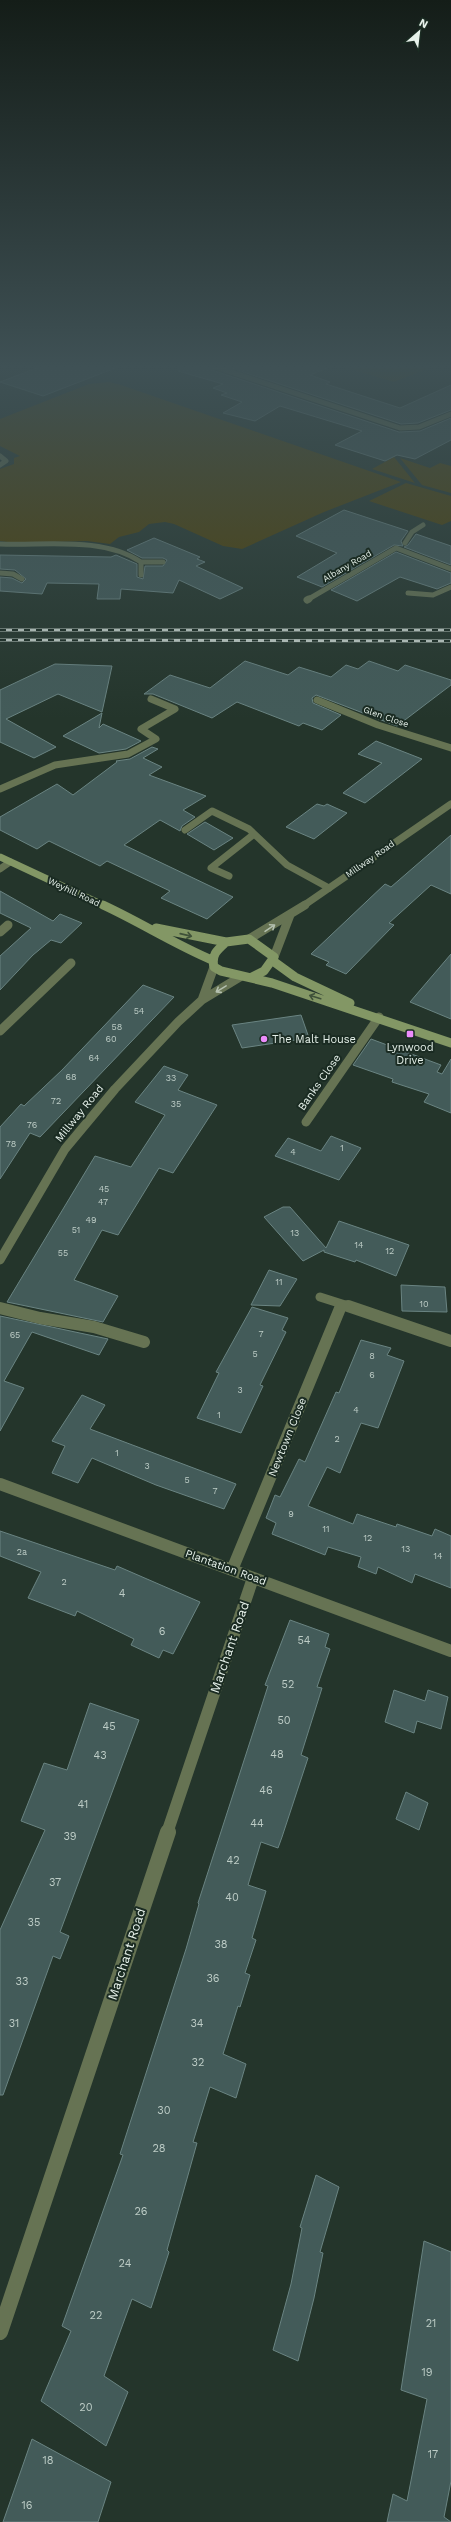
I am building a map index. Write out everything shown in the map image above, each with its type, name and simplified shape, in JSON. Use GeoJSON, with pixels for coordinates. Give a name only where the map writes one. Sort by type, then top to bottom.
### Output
{"type":"FeatureCollection","features":[{"type":"Feature","properties":{"kind":"main road","name":"Weyhill Road"},"geometry":{"type":"LineString","coordinates":[[0,857],[148,926],[213,964],[225,975],[252,977],[379,1017],[451,1043]]}},
{"type":"Feature","properties":{"kind":"main road","name":"Weyhill Road"},"geometry":{"type":"LineString","coordinates":[[148,926],[226,942],[249,939],[295,976],[379,1017]]}},
{"type":"Feature","properties":{"kind":"main road"},"geometry":{"type":"LineString","coordinates":[[213,964],[215,952],[226,942]]}},
{"type":"Feature","properties":{"kind":"main road"},"geometry":{"type":"LineString","coordinates":[[252,977],[264,971],[274,959]]}},
{"type":"Feature","properties":{"kind":"street","name":"Albany Road"},"geometry":{"type":"LineString","coordinates":[[307,600],[405,543],[412,532],[423,526]]}},
{"type":"Feature","properties":{"kind":"street"},"geometry":{"type":"LineString","coordinates":[[0,544],[110,548],[131,553],[141,562],[163,562]]}},
{"type":"Feature","properties":{"kind":"street"},"geometry":{"type":"LineString","coordinates":[[396,548],[451,569]]}},
{"type":"Feature","properties":{"kind":"street"},"geometry":{"type":"LineString","coordinates":[[141,562],[141,575]]}},
{"type":"Feature","properties":{"kind":"street"},"geometry":{"type":"LineString","coordinates":[[0,573],[13,574],[22,578]]}},
{"type":"Feature","properties":{"kind":"street"},"geometry":{"type":"LineString","coordinates":[[408,594],[433,596],[451,587]]}},
{"type":"Feature","properties":{"kind":"street"},"geometry":{"type":"LineString","coordinates":[[0,789],[55,765],[128,754],[139,750],[156,739],[141,729],[175,709],[150,699]]}},
{"type":"Feature","properties":{"kind":"street","name":"Glen Close"},"geometry":{"type":"LineString","coordinates":[[317,700],[378,725],[451,748]]}},
{"type":"Feature","properties":{"kind":"street","name":"Millway Road"},"geometry":{"type":"LineString","coordinates":[[249,939],[290,915],[451,804]]}},
{"type":"Feature","properties":{"kind":"street"},"geometry":{"type":"LineString","coordinates":[[185,830],[212,811],[254,834],[287,865],[329,888]]}},
{"type":"Feature","properties":{"kind":"street"},"geometry":{"type":"LineString","coordinates":[[229,876],[211,868],[254,834]]}},
{"type":"Feature","properties":{"kind":"street"},"geometry":{"type":"LineString","coordinates":[[0,869],[10,862]]}},
{"type":"Feature","properties":{"kind":"street"},"geometry":{"type":"LineString","coordinates":[[274,959],[290,915]]}},
{"type":"Feature","properties":{"kind":"street"},"geometry":{"type":"LineString","coordinates":[[0,932],[8,925]]}},
{"type":"Feature","properties":{"kind":"street"},"geometry":{"type":"LineString","coordinates":[[0,1031],[71,963]]}},
{"type":"Feature","properties":{"kind":"street","name":"Millway Road"},"geometry":{"type":"LineString","coordinates":[[202,1000],[213,964]]}},
{"type":"Feature","properties":{"kind":"street","name":"Millway Road"},"geometry":{"type":"LineString","coordinates":[[0,1260],[65,1149],[115,1089],[178,1022],[202,1000],[240,977]]}},
{"type":"Feature","properties":{"kind":"street","name":"Banks Close"},"geometry":{"type":"LineString","coordinates":[[306,1122],[379,1017]]}},
{"type":"Feature","properties":{"kind":"street"},"geometry":{"type":"LineString","coordinates":[[320,1297],[451,1341]]}},
{"type":"Feature","properties":{"kind":"street","name":"Newtown Close"},"geometry":{"type":"LineString","coordinates":[[232,1570],[342,1304]]}},
{"type":"Feature","properties":{"kind":"street"},"geometry":{"type":"LineString","coordinates":[[0,1308],[40,1318],[94,1327],[144,1342]]}},
{"type":"Feature","properties":{"kind":"street","name":"Plantation Road"},"geometry":{"type":"LineString","coordinates":[[0,1484],[451,1652]]}},
{"type":"Feature","properties":{"kind":"street","name":"Marchant Road"},"geometry":{"type":"LineString","coordinates":[[0,2332],[253,1578]]}},
{"type":"Feature","properties":{"kind":"shaded area"},"geometry":{"type":"Polygon","coordinates":[[[0,484],[397,484],[324,512],[242,549],[223,546],[174,524],[165,522],[149,524],[139,532],[119,537],[110,544],[87,541],[15,543],[0,541],[0,484]]]}},
{"type":"Feature","properties":{"kind":"shaded area"},"geometry":{"type":"Polygon","coordinates":[[[405,484],[408,484],[451,496],[451,521],[442,525],[369,501],[405,484]]]}},
{"type":"Feature","properties":{"kind":"shaded area"},"geometry":{"type":"Polygon","coordinates":[[[421,484],[451,484],[451,493],[421,484]]]}},
{"type":"Feature","properties":{"kind":"building"},"geometry":{"type":"Polygon","coordinates":[[[344,510],[408,531],[401,541],[403,546],[394,545],[322,587],[297,577],[337,553],[296,536],[344,510]]]}},
{"type":"Feature","properties":{"kind":"building"},"geometry":{"type":"Polygon","coordinates":[[[416,534],[451,546],[451,565],[404,547],[408,545],[416,534]]]}},
{"type":"Feature","properties":{"kind":"building"},"geometry":{"type":"Polygon","coordinates":[[[154,538],[200,557],[197,559],[205,562],[196,566],[243,588],[220,599],[179,580],[173,593],[121,589],[120,599],[97,599],[99,584],[47,583],[42,594],[0,591],[0,577],[12,578],[22,583],[26,579],[15,570],[0,569],[0,555],[111,557],[116,555],[137,564],[137,577],[143,579],[145,566],[163,566],[167,560],[163,558],[142,558],[127,550],[154,538]]]}},
{"type":"Feature","properties":{"kind":"building"},"geometry":{"type":"Polygon","coordinates":[[[396,552],[451,573],[451,583],[437,589],[400,577],[357,601],[331,590],[396,552]]]}},
{"type":"Feature","properties":{"kind":"building"},"geometry":{"type":"Polygon","coordinates":[[[245,661],[288,675],[299,667],[331,677],[346,665],[358,669],[369,661],[398,671],[405,665],[451,680],[451,685],[397,726],[316,695],[312,698],[313,703],[341,715],[322,730],[303,723],[299,726],[237,702],[212,718],[153,694],[144,694],[170,675],[210,688],[245,661]]]}},
{"type":"Feature","properties":{"kind":"building"},"geometry":{"type":"Polygon","coordinates":[[[55,664],[112,666],[102,712],[58,694],[6,719],[56,747],[34,758],[0,742],[0,690],[55,664]]]}},
{"type":"Feature","properties":{"kind":"building"},"geometry":{"type":"Polygon","coordinates":[[[102,713],[99,728],[103,724],[141,741],[126,749],[99,753],[63,736],[102,713]]]}},
{"type":"Feature","properties":{"kind":"building"},"geometry":{"type":"Polygon","coordinates":[[[376,741],[422,759],[365,803],[343,793],[382,763],[358,754],[376,741]]]}},
{"type":"Feature","properties":{"kind":"building"},"geometry":{"type":"Polygon","coordinates":[[[152,747],[158,749],[143,758],[162,767],[149,775],[206,796],[183,810],[195,817],[182,826],[180,831],[160,820],[124,845],[233,897],[207,919],[161,898],[170,891],[107,861],[100,866],[49,841],[37,849],[0,830],[0,817],[57,784],[73,795],[117,762],[116,761],[130,759],[152,747]]]}},
{"type":"Feature","properties":{"kind":"building"},"geometry":{"type":"Polygon","coordinates":[[[317,804],[324,806],[327,804],[347,813],[314,839],[286,827],[317,804]]]}},
{"type":"Feature","properties":{"kind":"building"},"geometry":{"type":"Polygon","coordinates":[[[205,822],[233,838],[214,850],[187,834],[205,822]]]}},
{"type":"Feature","properties":{"kind":"building"},"geometry":{"type":"Polygon","coordinates":[[[451,835],[451,894],[431,885],[389,923],[394,925],[346,974],[326,965],[329,962],[311,954],[385,884],[391,887],[451,835]]]}},
{"type":"Feature","properties":{"kind":"building"},"geometry":{"type":"Polygon","coordinates":[[[0,891],[53,921],[60,914],[82,923],[61,943],[51,940],[33,955],[0,990],[0,956],[31,928],[0,913],[0,891]]]}},
{"type":"Feature","properties":{"kind":"building"},"geometry":{"type":"Polygon","coordinates":[[[451,954],[451,1019],[410,1002],[451,954]]]}},
{"type":"Feature","properties":{"kind":"building"},"geometry":{"type":"Polygon","coordinates":[[[143,985],[174,997],[40,1137],[30,1133],[0,1179],[0,1127],[21,1104],[24,1106],[62,1070],[143,985]]]}},
{"type":"Feature","properties":{"kind":"building"},"geometry":{"type":"Polygon","coordinates":[[[301,1015],[309,1038],[242,1048],[232,1025],[301,1015]]]}},
{"type":"Feature","properties":{"kind":"building"},"geometry":{"type":"Polygon","coordinates":[[[371,1039],[441,1065],[437,1072],[442,1074],[451,1059],[451,1113],[424,1102],[429,1094],[392,1082],[393,1079],[353,1065],[371,1039]]]}},
{"type":"Feature","properties":{"kind":"building"},"geometry":{"type":"Polygon","coordinates":[[[164,1066],[188,1075],[178,1090],[217,1105],[173,1173],[159,1168],[118,1235],[102,1230],[74,1280],[118,1296],[103,1322],[7,1302],[95,1156],[131,1167],[165,1115],[135,1102],[164,1066]]]}},
{"type":"Feature","properties":{"kind":"building"},"geometry":{"type":"Polygon","coordinates":[[[331,1136],[361,1148],[339,1180],[275,1156],[288,1138],[321,1151],[331,1136]]]}},
{"type":"Feature","properties":{"kind":"building"},"geometry":{"type":"Polygon","coordinates":[[[283,1207],[290,1207],[326,1248],[339,1221],[409,1245],[396,1276],[356,1260],[355,1262],[324,1252],[324,1250],[303,1261],[264,1217],[283,1207]]]}},
{"type":"Feature","properties":{"kind":"building"},"geometry":{"type":"Polygon","coordinates":[[[269,1270],[297,1279],[280,1306],[251,1305],[269,1270]]]}},
{"type":"Feature","properties":{"kind":"building"},"geometry":{"type":"Polygon","coordinates":[[[401,1285],[445,1287],[447,1312],[402,1311],[401,1285]]]}},
{"type":"Feature","properties":{"kind":"building"},"geometry":{"type":"Polygon","coordinates":[[[252,1307],[288,1318],[282,1330],[286,1332],[260,1385],[263,1386],[241,1433],[197,1418],[219,1373],[216,1372],[252,1307]]]}},
{"type":"Feature","properties":{"kind":"building"},"geometry":{"type":"Polygon","coordinates":[[[0,1316],[108,1339],[99,1355],[32,1332],[4,1381],[24,1388],[0,1431],[0,1316]]]}},
{"type":"Feature","properties":{"kind":"building"},"geometry":{"type":"Polygon","coordinates":[[[361,1340],[391,1348],[387,1355],[404,1361],[378,1428],[361,1423],[340,1473],[327,1467],[308,1506],[353,1524],[357,1514],[396,1527],[397,1524],[432,1536],[435,1529],[451,1536],[451,1588],[415,1574],[412,1583],[378,1567],[376,1574],[358,1567],[361,1557],[328,1547],[325,1555],[272,1534],[276,1523],[266,1518],[275,1495],[280,1497],[299,1459],[305,1462],[336,1392],[339,1393],[361,1340]]]}},
{"type":"Feature","properties":{"kind":"building"},"geometry":{"type":"Polygon","coordinates":[[[82,1395],[105,1405],[90,1429],[236,1484],[224,1509],[156,1485],[92,1458],[78,1483],[52,1473],[65,1446],[52,1441],[82,1395]]]}},
{"type":"Feature","properties":{"kind":"building"},"geometry":{"type":"Polygon","coordinates":[[[0,1531],[115,1570],[117,1566],[200,1602],[173,1654],[163,1650],[159,1658],[131,1645],[134,1639],[77,1611],[75,1616],[28,1598],[41,1572],[0,1556],[0,1531]]]}},
{"type":"Feature","properties":{"kind":"building"},"geometry":{"type":"Polygon","coordinates":[[[290,1620],[329,1634],[325,1647],[330,1649],[317,1687],[322,1688],[301,1755],[308,1758],[282,1837],[278,1848],[261,1842],[248,1885],[266,1891],[252,1938],[256,1940],[245,1973],[250,1975],[240,2007],[238,2006],[223,2054],[246,2064],[236,2098],[210,2087],[193,2142],[197,2143],[167,2250],[169,2252],[151,2308],[132,2299],[104,2376],[128,2392],[106,2446],[41,2401],[71,2331],[62,2326],[123,2155],[120,2154],[186,1949],[199,1904],[198,1903],[268,1686],[265,1685],[290,1620]]]}},
{"type":"Feature","properties":{"kind":"building"},"geometry":{"type":"Polygon","coordinates":[[[394,1690],[425,1701],[428,1690],[448,1697],[441,1729],[417,1721],[414,1733],[385,1722],[394,1690]]]}},
{"type":"Feature","properties":{"kind":"building"},"geometry":{"type":"Polygon","coordinates":[[[90,1703],[139,1720],[60,1932],[69,1936],[60,1959],[53,1956],[3,2095],[0,2095],[0,1930],[45,1830],[21,1821],[44,1763],[67,1770],[90,1703]]]}},
{"type":"Feature","properties":{"kind":"building"},"geometry":{"type":"Polygon","coordinates":[[[406,1792],[428,1803],[419,1830],[396,1819],[406,1792]]]}},
{"type":"Feature","properties":{"kind":"building"},"geometry":{"type":"Polygon","coordinates":[[[316,2175],[339,2187],[320,2252],[323,2253],[314,2298],[298,2361],[273,2350],[291,2284],[302,2228],[300,2227],[316,2175]]]}},
{"type":"Feature","properties":{"kind":"building"},"geometry":{"type":"Polygon","coordinates":[[[424,2241],[451,2252],[451,2481],[444,2517],[451,2522],[387,2522],[393,2494],[407,2501],[427,2399],[401,2390],[424,2241]]]}},
{"type":"Feature","properties":{"kind":"building"},"geometry":{"type":"Polygon","coordinates":[[[32,2439],[111,2482],[98,2522],[3,2522],[32,2439]]]}},
{"type":"Feature","properties":{"kind":"railway"},"geometry":{"type":"LineString","coordinates":[[0,630],[451,630]]}},
{"type":"Feature","properties":{"kind":"railway"},"geometry":{"type":"LineString","coordinates":[[0,640],[451,641]]}},
{"type":"Feature","properties":{"kind":"place","name":"Lynwood Drive"},"geometry":{"type":"Point","coordinates":[410,1034]}},
{"type":"Feature","properties":{"kind":"place","name":"The Malt House"},"geometry":{"type":"Point","coordinates":[264,1039]}}]}
